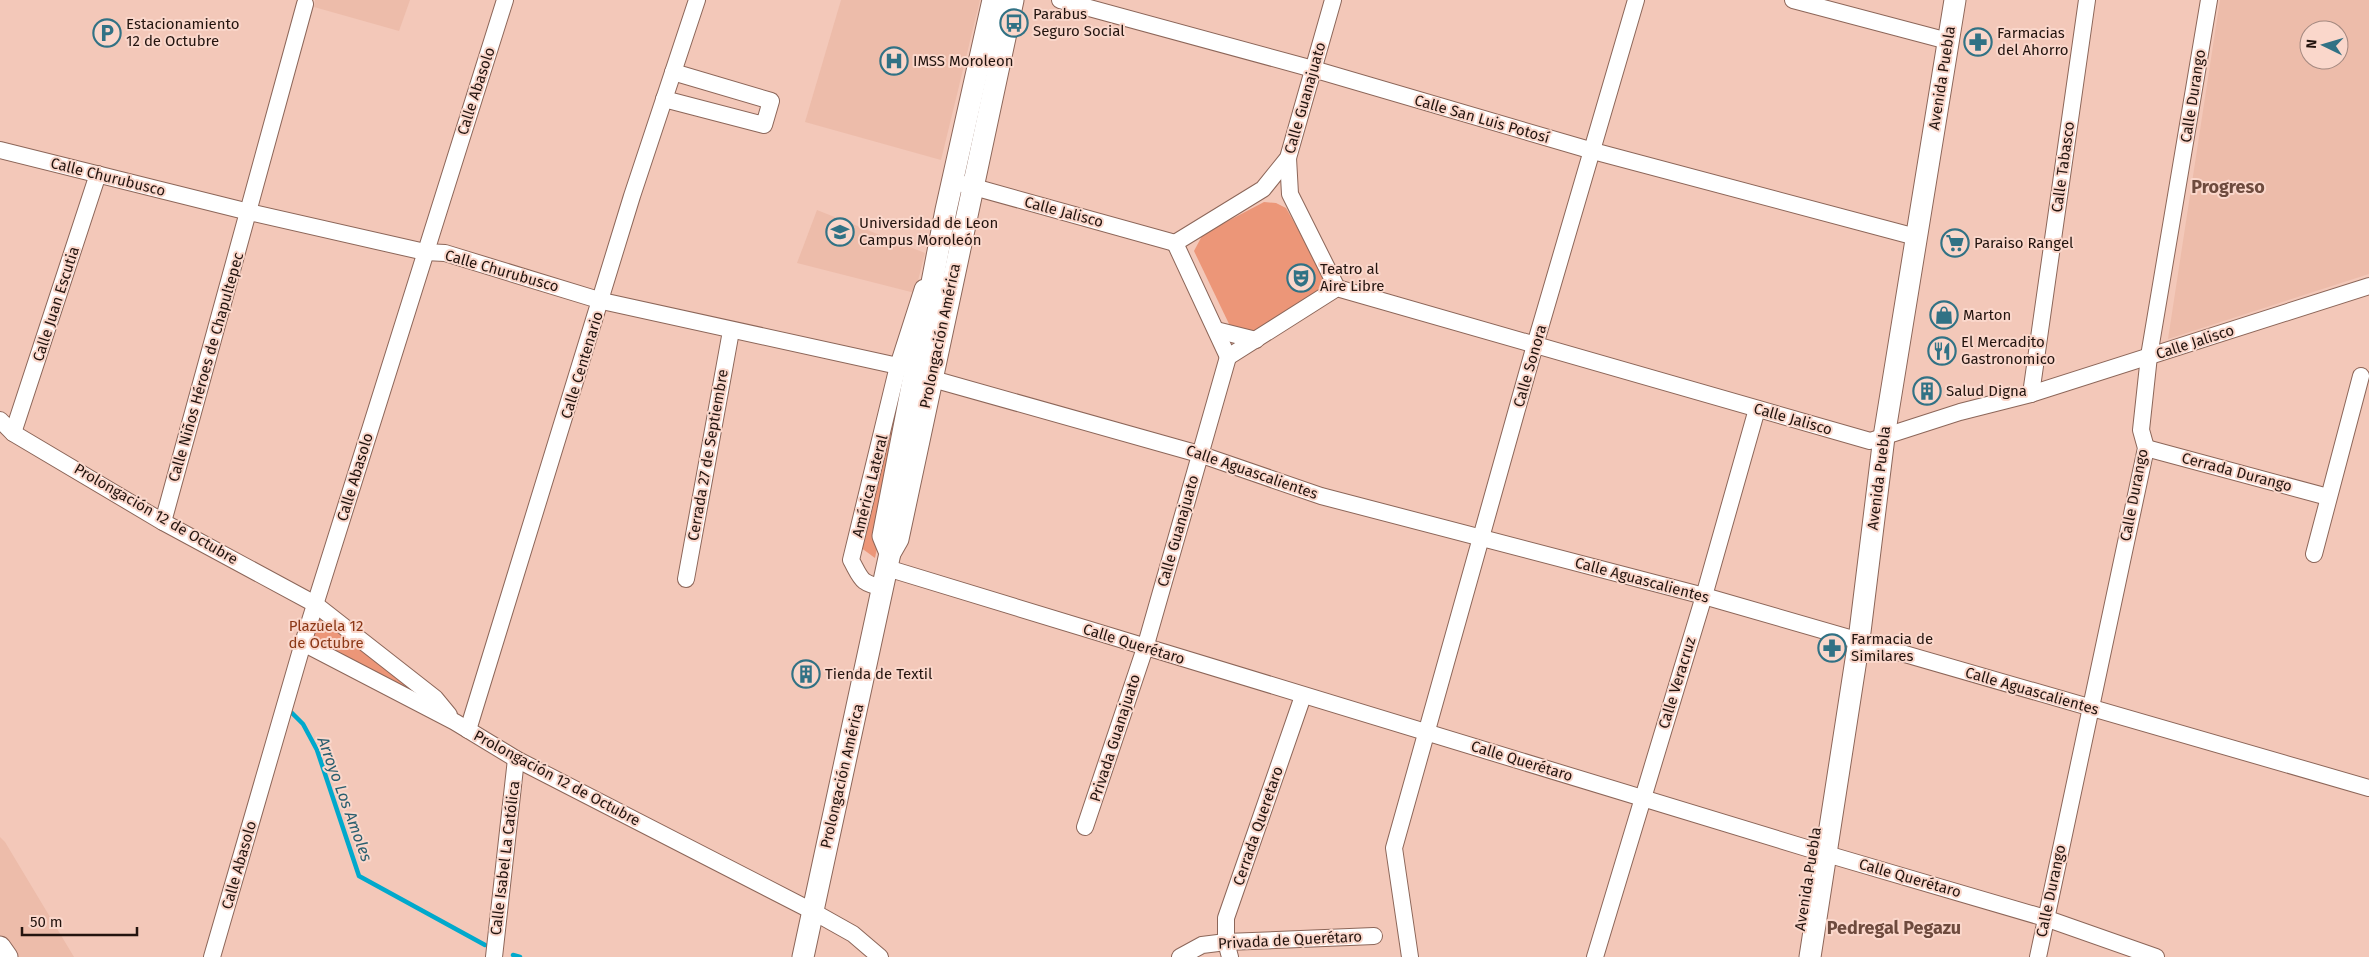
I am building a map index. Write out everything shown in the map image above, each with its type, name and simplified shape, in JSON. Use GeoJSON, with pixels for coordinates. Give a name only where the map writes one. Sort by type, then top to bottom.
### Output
{"type":"FeatureCollection","features":[{"type":"Feature","properties":{"kind":"street","name":"Calle Abasolo"},"geometry":{"type":"LineString","coordinates":[[212,957],[315,604],[505,0]]}},
{"type":"Feature","properties":{"kind":"street","name":"Calle Centenario"},"geometry":{"type":"LineString","coordinates":[[462,726],[602,301],[664,98],[697,0]]}},
{"type":"Feature","properties":{"kind":"street","name":"Prolongación América"},"geometry":{"type":"LineString","coordinates":[[802,957],[887,570],[898,539],[915,373],[936,264],[962,184],[993,0]]}},
{"type":"Feature","properties":{"kind":"street","name":"Prolongación América"},"geometry":{"type":"LineString","coordinates":[[915,373],[962,184],[1013,0]]}},
{"type":"Feature","properties":{"kind":"street","name":"Calle San Luis Potosí"},"geometry":{"type":"LineString","coordinates":[[1060,0],[1313,69],[1593,151],[1910,235]]}},
{"type":"Feature","properties":{"kind":"street","name":"Calle Guanajuato"},"geometry":{"type":"LineString","coordinates":[[1175,243],[1263,189],[1288,158],[1333,0]]}},
{"type":"Feature","properties":{"kind":"street","name":"Calle Sonora"},"geometry":{"type":"LineString","coordinates":[[1410,957],[1394,848],[1636,0]]}},
{"type":"Feature","properties":{"kind":"street"},"geometry":{"type":"LineString","coordinates":[[1793,0],[1942,39]]}},
{"type":"Feature","properties":{"kind":"street","name":"Calle Tabasco"},"geometry":{"type":"LineString","coordinates":[[2030,394],[2087,0]]}},
{"type":"Feature","properties":{"kind":"street","name":"Calle Durango"},"geometry":{"type":"LineString","coordinates":[[2038,957],[2146,448],[2140,430],[2149,356],[2209,0]]}},
{"type":"Feature","properties":{"kind":"street","name":"Avenida Puebla"},"geometry":{"type":"LineString","coordinates":[[1810,957],[1820,852],[1852,637],[1877,439],[1942,39],[1951,2]]}},
{"type":"Feature","properties":{"kind":"street","name":"Calle Niños Héroes de Chapultepec"},"geometry":{"type":"LineString","coordinates":[[163,522],[305,4]]}},
{"type":"Feature","properties":{"kind":"street"},"geometry":{"type":"LineString","coordinates":[[664,98],[764,125],[770,101],[673,72]]}},
{"type":"Feature","properties":{"kind":"street","name":"Calle Churubusco"},"geometry":{"type":"LineString","coordinates":[[0,150],[249,212],[425,252],[445,253],[602,301],[915,373]]}},
{"type":"Feature","properties":{"kind":"street"},"geometry":{"type":"LineString","coordinates":[[1175,243],[1228,357],[1337,288],[1290,194],[1288,158]]}},
{"type":"Feature","properties":{"kind":"street","name":"Calle Juan Escutia"},"geometry":{"type":"LineString","coordinates":[[13,433],[98,174]]}},
{"type":"Feature","properties":{"kind":"street","name":"Calle Jalisco"},"geometry":{"type":"LineString","coordinates":[[962,184],[1175,243]]}},
{"type":"Feature","properties":{"kind":"street"},"geometry":{"type":"LineString","coordinates":[[1263,189],[1290,194]]}},
{"type":"Feature","properties":{"kind":"street","name":"Calle Jalisco"},"geometry":{"type":"LineString","coordinates":[[1337,288],[1757,409],[1877,439],[1960,412],[2030,394],[2369,286]]}},
{"type":"Feature","properties":{"kind":"street"},"geometry":{"type":"LineString","coordinates":[[1216,330],[1256,340]]}},
{"type":"Feature","properties":{"kind":"street","name":"Cerrada 27 de Septiembre"},"geometry":{"type":"LineString","coordinates":[[686,579],[731,331]]}},
{"type":"Feature","properties":{"kind":"street","name":"Calle Guanajuato"},"geometry":{"type":"LineString","coordinates":[[1145,648],[1228,357]]}},
{"type":"Feature","properties":{"kind":"street","name":"Calle Aguascalientes"},"geometry":{"type":"LineString","coordinates":[[915,373],[1199,454],[1321,496],[1704,596],[1852,637],[2369,788]]}},
{"type":"Feature","properties":{"kind":"street","name":"América Lateral"},"geometry":{"type":"LineString","coordinates":[[887,570],[867,584],[862,580],[851,560],[915,373]]}},
{"type":"Feature","properties":{"kind":"street"},"geometry":{"type":"LineString","coordinates":[[2314,554],[2361,376]]}},
{"type":"Feature","properties":{"kind":"street","name":"Calle Veracruz"},"geometry":{"type":"LineString","coordinates":[[1595,957],[1704,596],[1757,409]]}},
{"type":"Feature","properties":{"kind":"street","name":"Prolongación 12 de Octubre"},"geometry":{"type":"LineString","coordinates":[[0,420],[13,433],[163,522],[315,604],[435,698],[462,726]]}},
{"type":"Feature","properties":{"kind":"street","name":"Cerrada Durango"},"geometry":{"type":"LineString","coordinates":[[2146,448],[2328,497]]}},
{"type":"Feature","properties":{"kind":"street","name":"Calle Querétaro"},"geometry":{"type":"LineString","coordinates":[[887,570],[1820,852],[2045,918],[2156,957]]}},
{"type":"Feature","properties":{"kind":"street","name":"Prolongación 12 de Octubre"},"geometry":{"type":"LineString","coordinates":[[303,644],[462,726],[516,759],[812,911],[853,934],[880,957]]}},
{"type":"Feature","properties":{"kind":"street","name":"Privada Guanajuato"},"geometry":{"type":"LineString","coordinates":[[1085,828],[1145,648]]}},
{"type":"Feature","properties":{"kind":"street","name":"Cerrada Queretaro"},"geometry":{"type":"LineString","coordinates":[[1228,949],[1226,918],[1303,696]]}},
{"type":"Feature","properties":{"kind":"street","name":"Calle Isabel La Católica"},"geometry":{"type":"LineString","coordinates":[[494,957],[516,759]]}},
{"type":"Feature","properties":{"kind":"street","name":"Avenida Puebla"},"geometry":{"type":"LineString","coordinates":[[1796,957],[1820,852]]}},
{"type":"Feature","properties":{"kind":"street","name":"Privada de Querétaro"},"geometry":{"type":"LineString","coordinates":[[1180,957],[1202,945],[1228,949],[1374,936]]}},
{"type":"Feature","properties":{"kind":"street"},"geometry":{"type":"LineString","coordinates":[[0,947],[7,957]]}},
{"type":"Feature","properties":{"kind":"shaded area"},"geometry":{"type":"Polygon","coordinates":[[[315,0],[410,0],[399,31],[314,7],[315,0]]]}},
{"type":"Feature","properties":{"kind":"shaded area","name":"IMSS Moroleon"},"geometry":{"type":"Polygon","coordinates":[[[841,0],[980,0],[941,160],[805,122],[841,0]]]}},
{"type":"Feature","properties":{"kind":"shaded area"},"geometry":{"type":"Polygon","coordinates":[[[2220,0],[2369,0],[2369,274],[2168,339],[2220,0]]]}},
{"type":"Feature","properties":{"kind":"shaded area","name":"Universidad de Leon Campus Moroleón"},"geometry":{"type":"Polygon","coordinates":[[[817,210],[925,253],[915,293],[797,263],[817,210]]]}},
{"type":"Feature","properties":{"kind":"shaded area"},"geometry":{"type":"Polygon","coordinates":[[[0,837],[5,842],[74,957],[0,957],[0,837]]]}},
{"type":"Feature","properties":{"kind":"green space"},"geometry":{"type":"Polygon","coordinates":[[[1264,202],[1276,203],[1286,208],[1322,271],[1325,283],[1322,290],[1257,331],[1250,333],[1230,326],[1194,251],[1203,234],[1264,202]]]}},
{"type":"Feature","properties":{"kind":"green space"},"geometry":{"type":"Polygon","coordinates":[[[912,381],[875,558],[860,547],[901,386],[912,381]]]}},
{"type":"Feature","properties":{"kind":"green space","name":"Plazuela 12 de Octubre"},"geometry":{"type":"Polygon","coordinates":[[[315,604],[455,722],[303,643],[315,604]]]}},
{"type":"Feature","properties":{"kind":"waterway","name":"Arroyo Los Amoles"},"geometry":{"type":"LineString","coordinates":[[292,713],[303,724],[317,750],[359,876],[485,945]]}},
{"type":"Feature","properties":{"kind":"waterway"},"geometry":{"type":"LineString","coordinates":[[513,955],[520,957]]}},
{"type":"Feature","properties":{"kind":"place","name":"Parabus Seguro Social"},"geometry":{"type":"Point","coordinates":[1014,23]}},
{"type":"Feature","properties":{"kind":"place","name":"Estacionamiento 12 de Octubre"},"geometry":{"type":"Point","coordinates":[107,33]}},
{"type":"Feature","properties":{"kind":"place","name":"Farmacias del Ahorro"},"geometry":{"type":"Point","coordinates":[1978,42]}},
{"type":"Feature","properties":{"kind":"place","name":"IMSS Moroleon"},"geometry":{"type":"Point","coordinates":[894,61]}},
{"type":"Feature","properties":{"kind":"place","name":"Universidad de Leon Campus Moroleón"},"geometry":{"type":"Point","coordinates":[840,232]}},
{"type":"Feature","properties":{"kind":"place","name":"Paraiso Rangel"},"geometry":{"type":"Point","coordinates":[1955,243]}},
{"type":"Feature","properties":{"kind":"place","name":"Teatro al Aire Libre"},"geometry":{"type":"Point","coordinates":[1301,278]}},
{"type":"Feature","properties":{"kind":"place","name":"Marton"},"geometry":{"type":"Point","coordinates":[1944,315]}},
{"type":"Feature","properties":{"kind":"place","name":"El Mercadito Gastronomico"},"geometry":{"type":"Point","coordinates":[1942,351]}},
{"type":"Feature","properties":{"kind":"place","name":"Salud Digna"},"geometry":{"type":"Point","coordinates":[1927,391]}},
{"type":"Feature","properties":{"kind":"place","name":"Farmacia de Similares"},"geometry":{"type":"Point","coordinates":[1832,648]}},
{"type":"Feature","properties":{"kind":"place","name":"Tienda de Textil"},"geometry":{"type":"Point","coordinates":[806,674]}},
{"type":"Feature","properties":{"kind":"district","name":"Progreso"},"geometry":{"type":"Point","coordinates":[2228,187]}},
{"type":"Feature","properties":{"kind":"district","name":"Pedregal Pegazu"},"geometry":{"type":"Point","coordinates":[1894,928]}}]}
